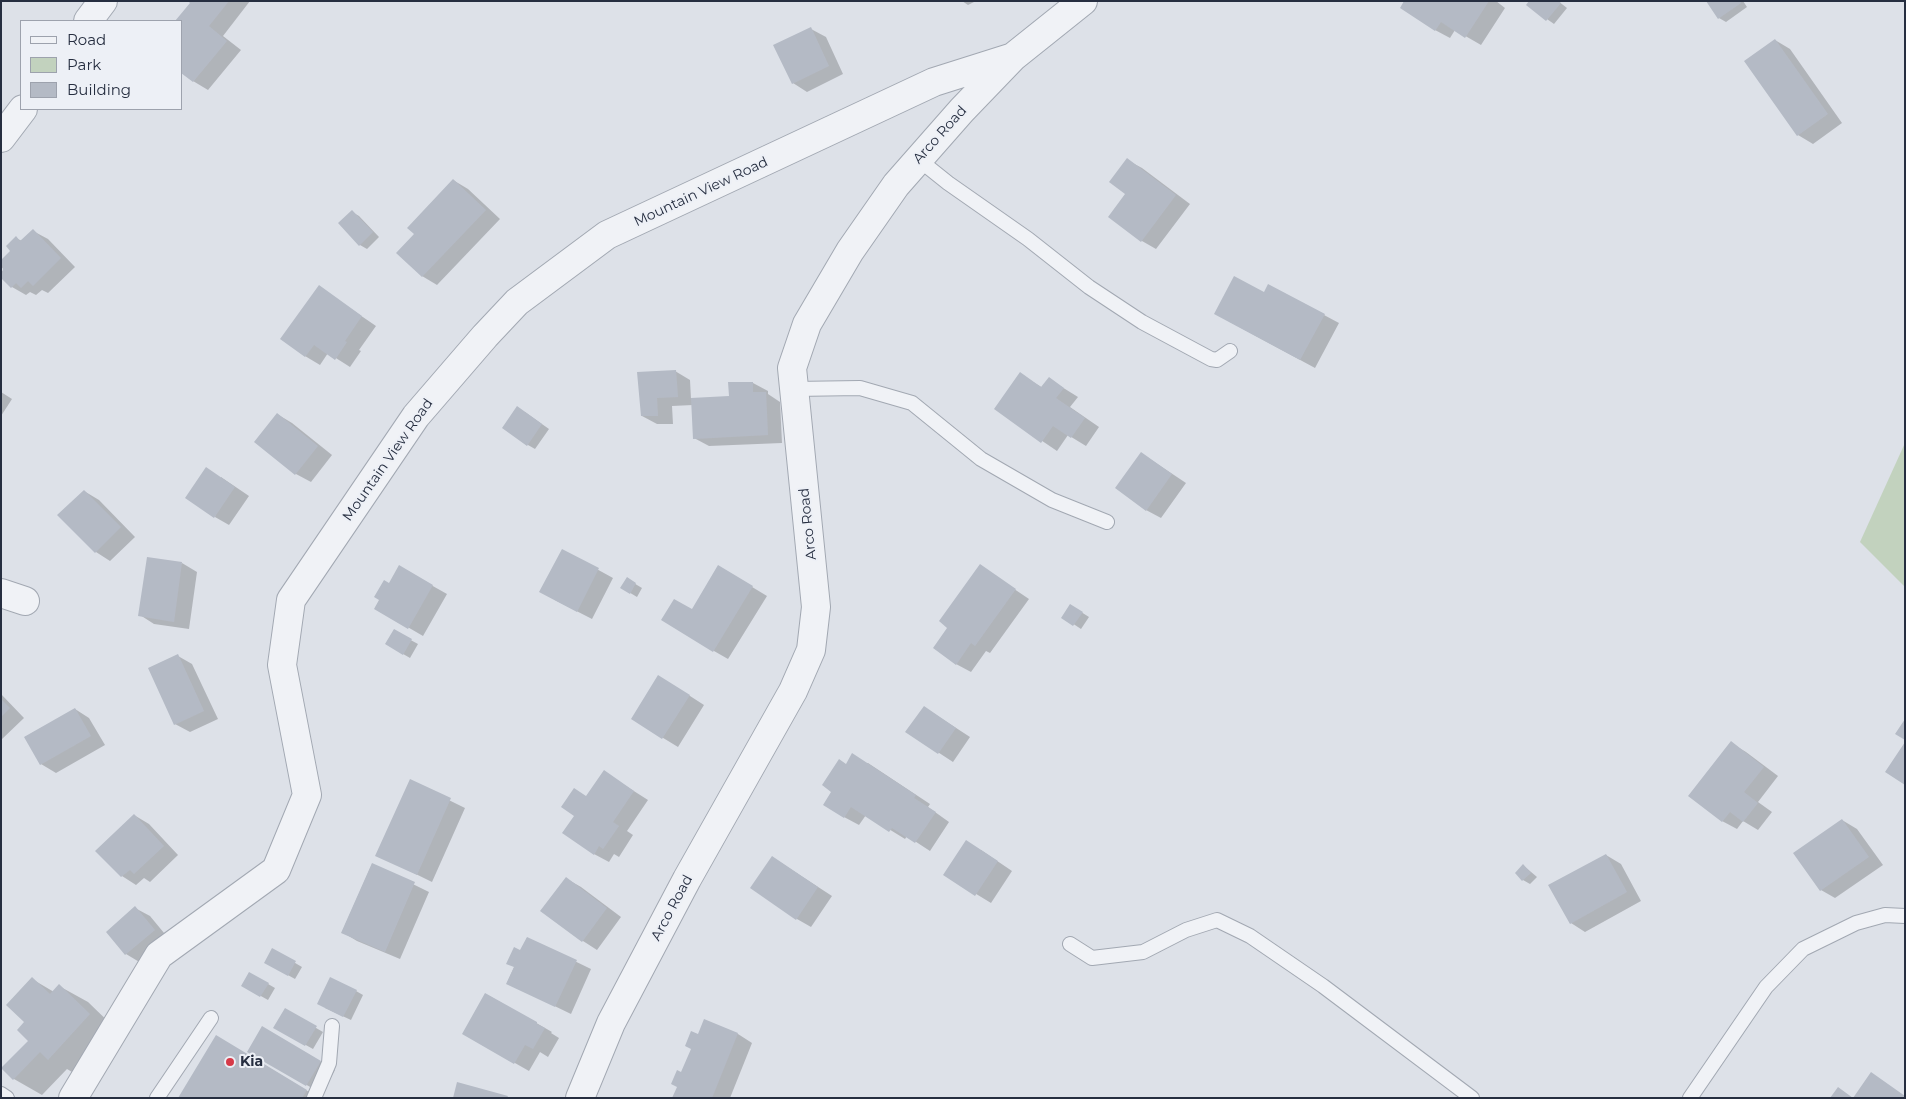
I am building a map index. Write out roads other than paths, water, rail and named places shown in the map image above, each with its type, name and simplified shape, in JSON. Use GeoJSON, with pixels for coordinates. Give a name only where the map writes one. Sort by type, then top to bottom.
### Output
{"type":"FeatureCollection","features":[{"type":"Feature","properties":{"kind":"street"},"geometry":{"type":"LineString","coordinates":[[89,20],[103,1]]}},
{"type":"Feature","properties":{"kind":"street","name":"Arco Road"},"geometry":{"type":"LineString","coordinates":[[580,1098],[611,1023],[687,879],[793,692],[811,650],[816,607],[792,368],[807,324],[850,251],[896,185],[918,159],[1013,57],[1083,1]]}},
{"type":"Feature","properties":{"kind":"street","name":"Mountain View Road"},"geometry":{"type":"LineString","coordinates":[[73,1098],[159,955],[276,870],[306,794],[282,665],[292,600],[416,416],[485,336],[517,302],[607,235],[934,82],[1013,57]]}},
{"type":"Feature","properties":{"kind":"street"},"geometry":{"type":"LineString","coordinates":[[1,138],[21,110]]}},
{"type":"Feature","properties":{"kind":"lane"},"geometry":{"type":"LineString","coordinates":[[918,159],[948,183],[1028,239],[1089,287],[1142,322],[1211,360],[1217,360],[1230,350]]}},
{"type":"Feature","properties":{"kind":"lane"},"geometry":{"type":"LineString","coordinates":[[794,389],[860,388],[912,403],[981,459],[1052,500],[1107,522]]}},
{"type":"Feature","properties":{"kind":"lane"},"geometry":{"type":"LineString","coordinates":[[1690,1098],[1766,987],[1803,949],[1856,923],[1886,915],[1905,916]]}},
{"type":"Feature","properties":{"kind":"lane"},"geometry":{"type":"LineString","coordinates":[[1070,944],[1092,958],[1143,952],[1186,930],[1217,920],[1250,936],[1322,986],[1472,1098]]}},
{"type":"Feature","properties":{"kind":"lane"},"geometry":{"type":"LineString","coordinates":[[157,1098],[211,1018]]}},
{"type":"Feature","properties":{"kind":"lane"},"geometry":{"type":"LineString","coordinates":[[314,1098],[329,1063],[332,1026]]}},
{"type":"Feature","properties":{"kind":"lane"},"geometry":{"type":"LineString","coordinates":[[1,1094],[6,1098]]}},
{"type":"Feature","properties":{"kind":"place","name":"Kia"},"geometry":{"type":"Point","coordinates":[230,1062]}}]}
